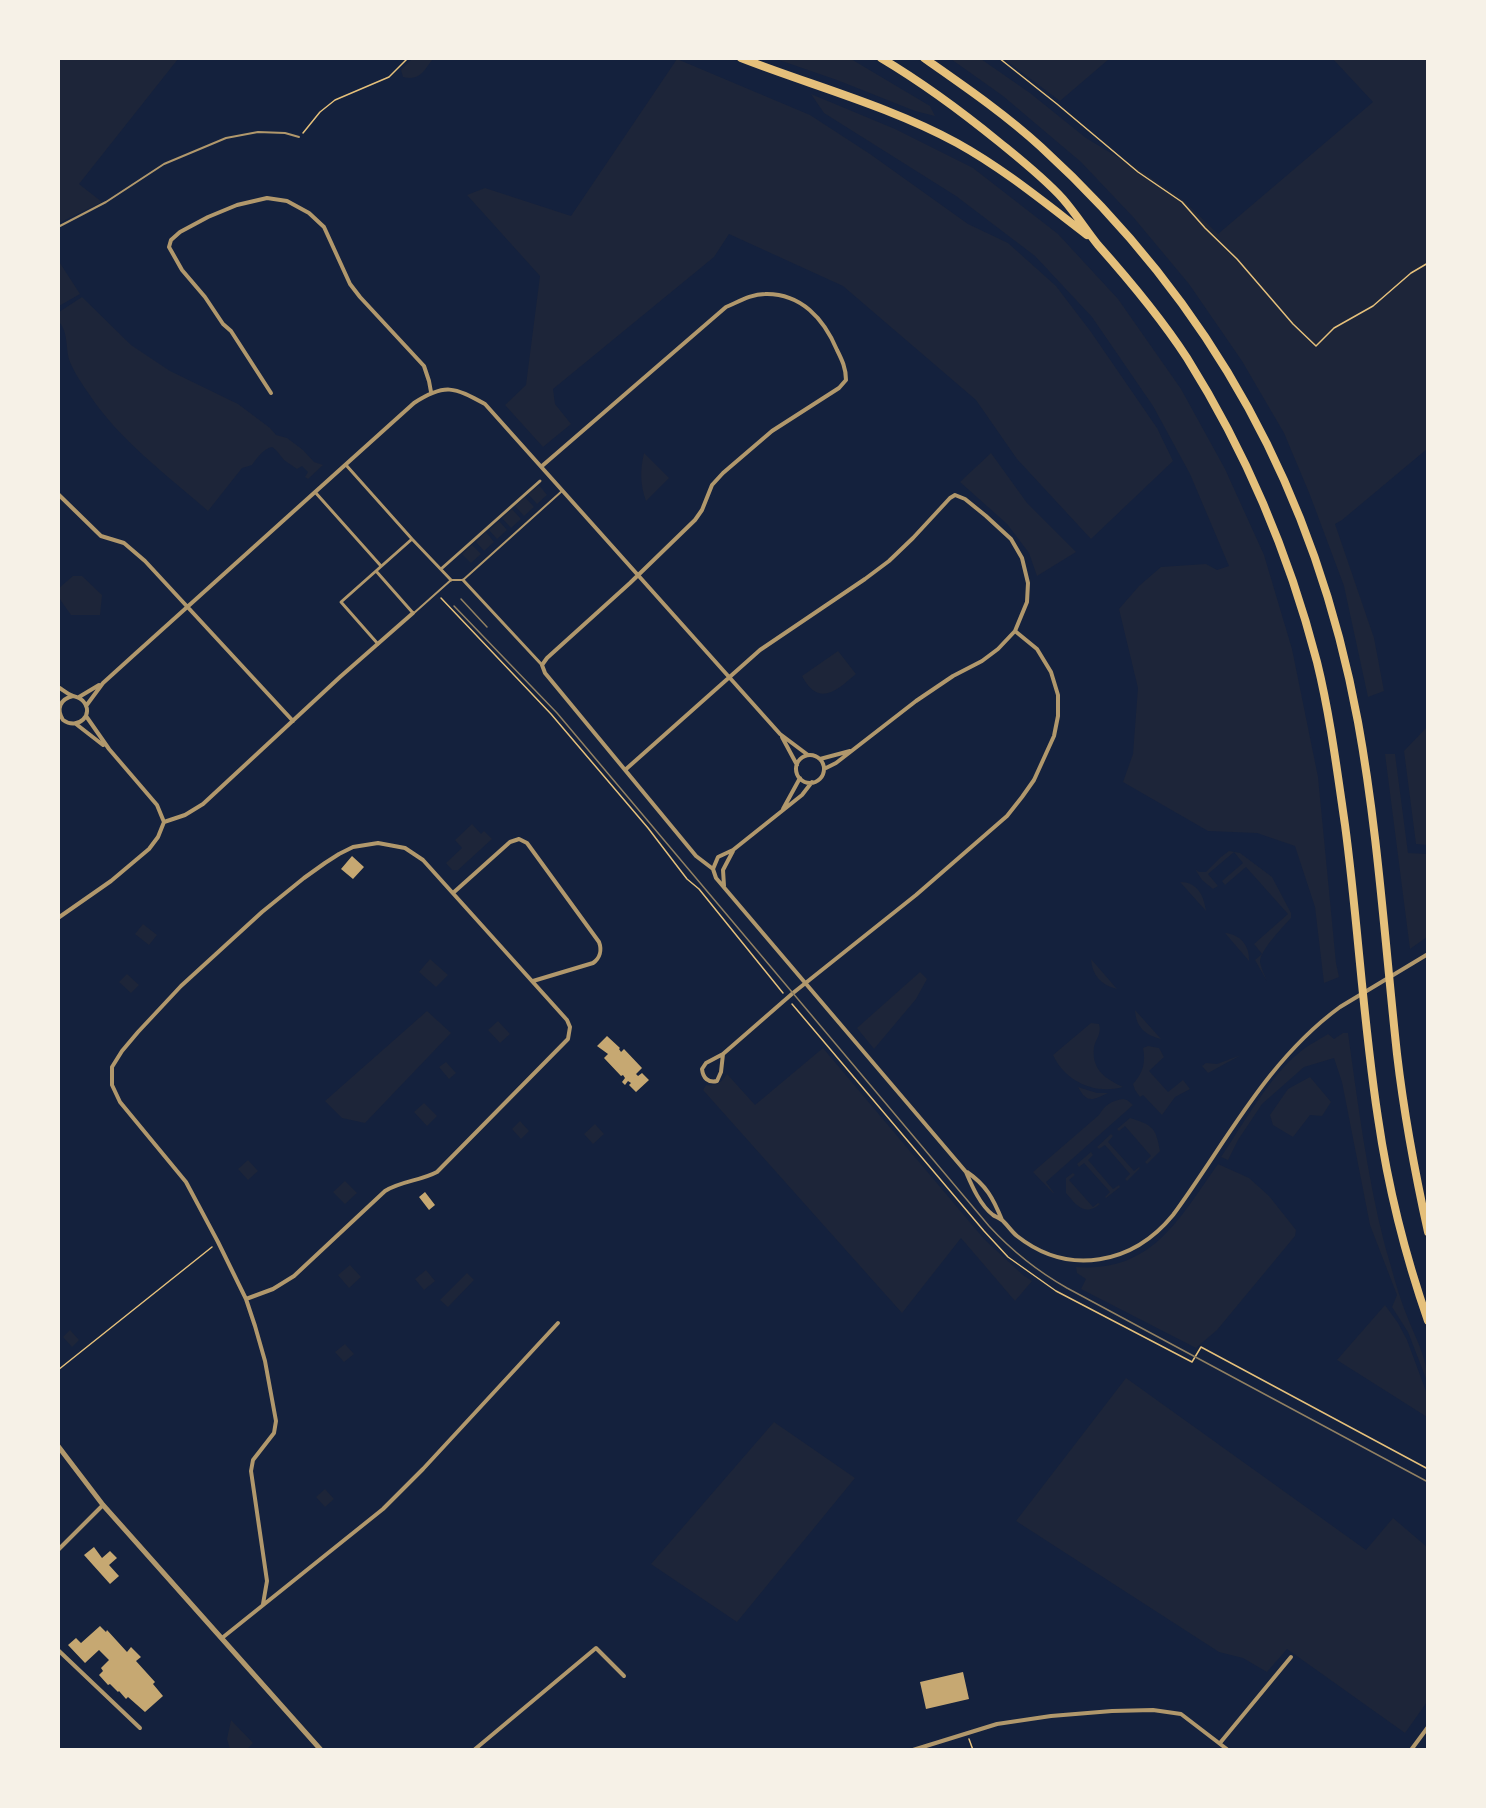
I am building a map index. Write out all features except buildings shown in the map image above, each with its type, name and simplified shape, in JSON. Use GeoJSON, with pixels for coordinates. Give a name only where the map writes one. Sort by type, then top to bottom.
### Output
{"type":"FeatureCollection","features":[{"type":"Feature","properties":{"kind":"highway"},"geometry":{"type":"LineString","coordinates":[[741,58],[900,116],[956,142],[1026,187],[1096,242]]}},
{"type":"Feature","properties":{"kind":"highway"},"geometry":{"type":"LineString","coordinates":[[881,58],[940,96],[1022,161],[1064,201],[1153,310],[1186,357],[1216,407],[1254,479],[1283,550],[1317,663],[1330,726],[1345,827],[1370,1056],[1384,1151],[1400,1230],[1428,1321]]}},
{"type":"Feature","properties":{"kind":"highway"},"geometry":{"type":"LineString","coordinates":[[924,58],[971,91],[1032,139],[1081,185],[1124,231],[1172,289],[1201,328],[1239,391],[1282,474],[1299,513],[1325,587],[1344,652],[1358,724],[1373,821],[1407,1125],[1428,1232]]}},
{"type":"Feature","properties":{"kind":"highway"},"geometry":{"type":"LineString","coordinates":[[1418,1185],[1428,1210]]}},
{"type":"Feature","properties":{"kind":"street"},"geometry":{"type":"LineString","coordinates":[[271,393],[231,331],[223,324],[205,297],[182,270],[169,247],[171,240],[180,232],[208,217],[237,205],[267,198],[287,201],[309,213],[324,227],[350,284],[424,366],[431,392]]}},
{"type":"Feature","properties":{"kind":"street"},"geometry":{"type":"LineString","coordinates":[[542,466],[726,307],[746,298],[764,294],[786,296],[805,306],[819,317],[833,339],[846,369],[846,380],[839,388],[772,431],[723,473],[711,485],[702,510],[695,520],[542,665]]}},
{"type":"Feature","properties":{"kind":"street"},"geometry":{"type":"LineString","coordinates":[[58,918],[111,881],[149,849],[158,837],[164,822],[157,805],[109,749],[86,716],[86,706],[103,683],[414,403],[431,392],[461,391],[485,404],[780,734],[808,755],[820,759],[854,749]]}},
{"type":"Feature","properties":{"kind":"street"},"geometry":{"type":"LineString","coordinates":[[346,465],[451,580]]}},
{"type":"Feature","properties":{"kind":"street"},"geometry":{"type":"LineString","coordinates":[[441,569],[540,481]]}},
{"type":"Feature","properties":{"kind":"street"},"geometry":{"type":"LineString","coordinates":[[315,492],[381,566]]}},
{"type":"Feature","properties":{"kind":"street"},"geometry":{"type":"LineString","coordinates":[[58,494],[101,536],[124,543],[145,561],[293,721]]}},
{"type":"Feature","properties":{"kind":"street"},"geometry":{"type":"LineString","coordinates":[[625,770],[760,650],[889,561],[943,504],[955,495],[964,499],[1011,539],[1022,558],[1028,583],[1027,602],[1015,631],[990,655],[953,676],[836,763],[824,769]]}},
{"type":"Feature","properties":{"kind":"street"},"geometry":{"type":"LineString","coordinates":[[378,644],[341,602],[412,539]]}},
{"type":"Feature","properties":{"kind":"street"},"geometry":{"type":"LineString","coordinates":[[164,822],[185,815],[203,804],[413,613],[376,571]]}},
{"type":"Feature","properties":{"kind":"street"},"geometry":{"type":"LineString","coordinates":[[463,580],[542,665],[545,674],[696,856],[713,869],[716,878],[966,1172],[975,1191],[991,1214],[1002,1220],[1016,1235],[1040,1250],[1067,1259],[1087,1260],[1111,1258],[1144,1243],[1162,1229],[1173,1215],[1272,1071],[1298,1043],[1340,1007],[1428,954]]}},
{"type":"Feature","properties":{"kind":"street"},"geometry":{"type":"LineString","coordinates":[[723,1054],[721,1072],[717,1081],[710,1082],[702,1074],[702,1069],[706,1064],[723,1054],[787,998],[871,932],[1001,822],[1035,780],[1054,736],[1058,716],[1058,695],[1051,672],[1037,649],[1015,631]]}},
{"type":"Feature","properties":{"kind":"street"},"geometry":{"type":"LineString","coordinates":[[58,687],[79,697],[103,683]]}},
{"type":"Feature","properties":{"kind":"street"},"geometry":{"type":"LineString","coordinates":[[73,696],[59,703],[61,722],[76,724],[86,716]]}},
{"type":"Feature","properties":{"kind":"street"},"geometry":{"type":"LineString","coordinates":[[79,697],[86,706]]}},
{"type":"Feature","properties":{"kind":"street"},"geometry":{"type":"LineString","coordinates":[[76,724],[109,749]]}},
{"type":"Feature","properties":{"kind":"street"},"geometry":{"type":"LineString","coordinates":[[780,734],[797,765],[800,778],[805,782],[812,782]]}},
{"type":"Feature","properties":{"kind":"street"},"geometry":{"type":"LineString","coordinates":[[797,765],[803,757],[808,755]]}},
{"type":"Feature","properties":{"kind":"street"},"geometry":{"type":"LineString","coordinates":[[713,869],[718,858],[733,850],[782,812],[802,795],[812,782],[822,777],[824,769],[820,759]]}},
{"type":"Feature","properties":{"kind":"street"},"geometry":{"type":"LineString","coordinates":[[782,812],[800,778]]}},
{"type":"Feature","properties":{"kind":"street"},"geometry":{"type":"LineString","coordinates":[[453,893],[510,842],[519,839],[527,843],[600,946],[599,957],[592,963],[532,981]]}},
{"type":"Feature","properties":{"kind":"street"},"geometry":{"type":"LineString","coordinates":[[246,1299],[294,1276],[385,1191],[396,1184],[427,1177],[437,1172],[568,1039],[570,1027],[567,1020],[423,860],[405,848],[391,844],[368,844],[353,848],[339,854],[291,888],[234,936],[177,990],[122,1051],[112,1067],[112,1085],[120,1102],[186,1182],[218,1242],[246,1299],[266,1361],[276,1421],[274,1433],[253,1460],[251,1472],[267,1581],[263,1604]]}},
{"type":"Feature","properties":{"kind":"street"},"geometry":{"type":"LineString","coordinates":[[724,887],[723,870],[733,850]]}},
{"type":"Feature","properties":{"kind":"street"},"geometry":{"type":"LineString","coordinates":[[966,1172],[982,1182],[1002,1220]]}},
{"type":"Feature","properties":{"kind":"street"},"geometry":{"type":"LineString","coordinates":[[221,1639],[383,1509],[558,1323]]}},
{"type":"Feature","properties":{"kind":"street"},"geometry":{"type":"LineString","coordinates":[[58,1446],[103,1505],[321,1749]]}},
{"type":"Feature","properties":{"kind":"street"},"geometry":{"type":"LineString","coordinates":[[58,1550],[103,1505]]}},
{"type":"Feature","properties":{"kind":"street"},"geometry":{"type":"LineString","coordinates":[[474,1749],[596,1648],[624,1676]]}},
{"type":"Feature","properties":{"kind":"street"},"geometry":{"type":"LineString","coordinates":[[58,1650],[140,1728]]}},
{"type":"Feature","properties":{"kind":"street"},"geometry":{"type":"LineString","coordinates":[[1220,1743],[1292,1656]]}},
{"type":"Feature","properties":{"kind":"street"},"geometry":{"type":"LineString","coordinates":[[913,1749],[997,1724],[1051,1716],[1153,1710],[1181,1714],[1228,1749]]}},
{"type":"Feature","properties":{"kind":"street"},"geometry":{"type":"LineString","coordinates":[[1411,1749],[1428,1727]]}},
{"type":"Feature","properties":{"kind":"lane"},"geometry":{"type":"LineString","coordinates":[[58,227],[106,202],[164,164],[226,138],[258,132],[285,133],[299,137]]}},
{"type":"Feature","properties":{"kind":"lane"},"geometry":{"type":"LineString","coordinates":[[413,613],[451,580],[463,580],[562,491]]}},
{"type":"Feature","properties":{"kind":"path"},"geometry":{"type":"LineString","coordinates":[[299,137],[320,112],[335,100],[389,77],[408,58]]}},
{"type":"Feature","properties":{"kind":"path"},"geometry":{"type":"LineString","coordinates":[[999,58],[1138,172],[1182,202],[1204,228],[1237,259],[1293,324],[1316,346],[1334,328],[1373,306],[1412,273],[1428,263]]}},
{"type":"Feature","properties":{"kind":"path"},"geometry":{"type":"LineString","coordinates":[[436,593],[551,714],[648,828],[687,879],[699,889],[787,998],[1008,1257],[1056,1291],[1192,1362],[1202,1347],[1428,1469]]}},
{"type":"Feature","properties":{"kind":"path"},"geometry":{"type":"LineString","coordinates":[[58,1370],[218,1242]]}},
{"type":"Feature","properties":{"kind":"path"},"geometry":{"type":"LineString","coordinates":[[966,1732],[973,1749]]}},
{"type":"Feature","properties":{"kind":"shaded area"},"geometry":{"type":"Polygon","coordinates":[[[59,58],[178,59],[79,184],[102,202],[59,223],[59,58]]]}},
{"type":"Feature","properties":{"kind":"shaded area"},"geometry":{"type":"Polygon","coordinates":[[[412,59],[433,59],[418,76],[403,77],[401,70],[412,59]]]}},
{"type":"Feature","properties":{"kind":"shaded area"},"geometry":{"type":"Polygon","coordinates":[[[677,59],[810,115],[870,154],[968,224],[1008,243],[1056,286],[1091,332],[1157,428],[1173,461],[1091,539],[1017,459],[976,400],[843,286],[729,234],[714,257],[553,389],[555,404],[571,424],[543,447],[505,405],[526,385],[540,276],[467,195],[485,188],[571,216],[677,59]]]}},
{"type":"Feature","properties":{"kind":"shaded area"},"geometry":{"type":"Polygon","coordinates":[[[776,59],[851,59],[930,106],[935,116],[915,111],[776,59]]]}},
{"type":"Feature","properties":{"kind":"shaded area"},"geometry":{"type":"Polygon","coordinates":[[[951,59],[981,59],[1030,93],[1086,138],[1144,173],[1184,201],[1218,234],[1373,102],[1333,59],[1427,59],[1427,449],[1335,524],[1374,638],[1384,691],[1368,697],[1344,586],[1310,495],[1284,433],[1242,361],[1189,284],[1134,218],[1081,162],[1003,96],[951,59]]]}},
{"type":"Feature","properties":{"kind":"shaded area"},"geometry":{"type":"Polygon","coordinates":[[[1004,59],[1109,59],[1060,101],[1004,59]]]}},
{"type":"Feature","properties":{"kind":"shaded area"},"geometry":{"type":"Polygon","coordinates":[[[811,94],[895,129],[973,168],[1058,234],[1118,299],[1181,389],[1225,469],[1264,555],[1292,649],[1318,777],[1339,977],[1324,983],[1315,907],[1295,846],[1257,833],[1208,831],[1123,782],[1133,754],[1138,688],[1119,609],[1139,586],[1161,567],[1206,564],[1217,570],[1229,566],[1190,474],[1153,406],[1092,317],[1035,256],[956,196],[824,113],[811,94]]]}},
{"type":"Feature","properties":{"kind":"shaded area"},"geometry":{"type":"Polygon","coordinates":[[[58,260],[80,294],[59,306],[58,306],[58,260]]]}},
{"type":"Feature","properties":{"kind":"shaded area"},"geometry":{"type":"Polygon","coordinates":[[[82,297],[131,345],[170,371],[238,404],[276,435],[287,438],[314,462],[323,465],[308,479],[305,477],[308,472],[302,466],[297,469],[284,460],[272,447],[269,448],[260,454],[252,465],[242,468],[208,511],[114,427],[76,374],[69,357],[66,336],[59,322],[59,312],[82,297]]]}},
{"type":"Feature","properties":{"kind":"shaded area"},"geometry":{"type":"Polygon","coordinates":[[[644,453],[669,478],[646,501],[641,477],[644,453]]]}},
{"type":"Feature","properties":{"kind":"shaded area"},"geometry":{"type":"Polygon","coordinates":[[[991,453],[1027,503],[1076,552],[1037,576],[1029,553],[1007,524],[960,482],[991,453]]]}},
{"type":"Feature","properties":{"kind":"shaded area"},"geometry":{"type":"Polygon","coordinates":[[[539,485],[547,495],[537,504],[528,494],[539,485]]]}},
{"type":"Feature","properties":{"kind":"shaded area"},"geometry":{"type":"Polygon","coordinates":[[[525,497],[534,507],[524,516],[515,506],[525,497]]]}},
{"type":"Feature","properties":{"kind":"shaded area"},"geometry":{"type":"Polygon","coordinates":[[[512,509],[521,519],[511,528],[502,518],[512,509]]]}},
{"type":"Feature","properties":{"kind":"shaded area"},"geometry":{"type":"Polygon","coordinates":[[[499,521],[507,530],[497,539],[489,530],[499,521]]]}},
{"type":"Feature","properties":{"kind":"shaded area"},"geometry":{"type":"Polygon","coordinates":[[[486,532],[494,542],[484,551],[476,542],[486,532]]]}},
{"type":"Feature","properties":{"kind":"shaded area"},"geometry":{"type":"Polygon","coordinates":[[[472,545],[481,554],[471,563],[462,554],[472,545]]]}},
{"type":"Feature","properties":{"kind":"shaded area"},"geometry":{"type":"Polygon","coordinates":[[[73,576],[82,576],[102,595],[100,615],[71,615],[59,598],[59,588],[73,576]]]}},
{"type":"Feature","properties":{"kind":"shaded area"},"geometry":{"type":"Polygon","coordinates":[[[838,651],[856,674],[842,686],[828,693],[822,694],[815,691],[808,686],[802,676],[838,651]]]}},
{"type":"Feature","properties":{"kind":"shaded area"},"geometry":{"type":"Polygon","coordinates":[[[1427,727],[1427,845],[1416,844],[1404,751],[1427,727]]]}},
{"type":"Feature","properties":{"kind":"shaded area"},"geometry":{"type":"Polygon","coordinates":[[[1385,754],[1395,754],[1408,853],[1427,854],[1427,937],[1410,949],[1385,754]]]}},
{"type":"Feature","properties":{"kind":"shaded area"},"geometry":{"type":"Polygon","coordinates":[[[472,824],[481,834],[484,831],[492,839],[458,870],[452,870],[446,863],[462,848],[455,840],[472,824]]]}},
{"type":"Feature","properties":{"kind":"shaded area"},"geometry":{"type":"Polygon","coordinates":[[[1229,851],[1240,853],[1272,877],[1291,913],[1291,918],[1272,939],[1261,957],[1260,962],[1267,981],[1255,960],[1262,954],[1254,944],[1288,914],[1246,867],[1225,885],[1222,881],[1243,863],[1234,852],[1208,874],[1218,886],[1213,889],[1202,880],[1195,869],[1199,872],[1206,872],[1229,851]]]}},
{"type":"Feature","properties":{"kind":"shaded area"},"geometry":{"type":"Polygon","coordinates":[[[1180,882],[1191,884],[1199,890],[1206,911],[1180,882]]]}},
{"type":"Feature","properties":{"kind":"shaded area"},"geometry":{"type":"Polygon","coordinates":[[[143,924],[157,935],[149,945],[135,934],[143,924]]]}},
{"type":"Feature","properties":{"kind":"shaded area"},"geometry":{"type":"Polygon","coordinates":[[[1225,933],[1243,942],[1248,950],[1249,961],[1225,933]]]}},
{"type":"Feature","properties":{"kind":"shaded area"},"geometry":{"type":"Polygon","coordinates":[[[430,959],[448,975],[436,987],[419,972],[430,959]]]}},
{"type":"Feature","properties":{"kind":"shaded area"},"geometry":{"type":"Polygon","coordinates":[[[1091,959],[1117,989],[1106,985],[1098,978],[1093,970],[1091,959]]]}},
{"type":"Feature","properties":{"kind":"shaded area"},"geometry":{"type":"Polygon","coordinates":[[[920,972],[927,979],[916,999],[874,1049],[857,1028],[920,972]]]}},
{"type":"Feature","properties":{"kind":"shaded area"},"geometry":{"type":"Polygon","coordinates":[[[127,974],[139,985],[131,993],[119,982],[127,974]]]}},
{"type":"Feature","properties":{"kind":"shaded area"},"geometry":{"type":"Polygon","coordinates":[[[1135,1010],[1161,1039],[1150,1035],[1139,1026],[1135,1010]]]}},
{"type":"Feature","properties":{"kind":"shaded area"},"geometry":{"type":"Polygon","coordinates":[[[427,1011],[451,1033],[365,1123],[342,1118],[325,1101],[427,1011]]]}},
{"type":"Feature","properties":{"kind":"shaded area"},"geometry":{"type":"Polygon","coordinates":[[[498,1021],[510,1034],[500,1043],[488,1030],[498,1021]]]}},
{"type":"Feature","properties":{"kind":"shaded area"},"geometry":{"type":"Polygon","coordinates":[[[1091,1023],[1099,1024],[1100,1027],[1094,1047],[1097,1068],[1111,1081],[1123,1087],[1102,1089],[1082,1084],[1065,1072],[1053,1055],[1091,1023]]]}},
{"type":"Feature","properties":{"kind":"shaded area"},"geometry":{"type":"Polygon","coordinates":[[[1343,1033],[1348,1033],[1368,1167],[1385,1246],[1401,1299],[1423,1356],[1427,1381],[1408,1332],[1392,1307],[1397,1295],[1370,1225],[1342,1082],[1334,1058],[1304,1067],[1262,1104],[1238,1140],[1228,1160],[1221,1157],[1278,1073],[1306,1047],[1328,1034],[1334,1039],[1343,1033]]]}},
{"type":"Feature","properties":{"kind":"shaded area"},"geometry":{"type":"Polygon","coordinates":[[[1148,1046],[1159,1048],[1164,1057],[1149,1071],[1168,1092],[1183,1080],[1190,1089],[1175,1097],[1162,1115],[1143,1095],[1140,1097],[1133,1084],[1143,1067],[1143,1048],[1148,1046]]]}},
{"type":"Feature","properties":{"kind":"shaded area"},"geometry":{"type":"Polygon","coordinates":[[[823,1048],[984,1239],[1032,1281],[1015,1301],[961,1238],[902,1313],[703,1090],[706,1085],[713,1085],[723,1080],[727,1074],[755,1105],[823,1048]]]}},
{"type":"Feature","properties":{"kind":"shaded area"},"geometry":{"type":"Polygon","coordinates":[[[1241,1055],[1208,1073],[1202,1066],[1206,1063],[1217,1064],[1241,1055]]]}},
{"type":"Feature","properties":{"kind":"shaded area"},"geometry":{"type":"Polygon","coordinates":[[[446,1062],[456,1073],[449,1079],[439,1067],[446,1062]]]}},
{"type":"Feature","properties":{"kind":"shaded area"},"geometry":{"type":"Polygon","coordinates":[[[1310,1077],[1331,1102],[1322,1116],[1310,1115],[1293,1137],[1273,1125],[1270,1115],[1288,1089],[1310,1077]]]}},
{"type":"Feature","properties":{"kind":"shaded area"},"geometry":{"type":"Polygon","coordinates":[[[1078,1087],[1097,1093],[1108,1093],[1091,1099],[1084,1096],[1078,1087]]]}},
{"type":"Feature","properties":{"kind":"shaded area"},"geometry":{"type":"Polygon","coordinates":[[[1123,1099],[1133,1105],[1046,1182],[1053,1193],[1033,1172],[1099,1115],[1106,1106],[1123,1099]]]}},
{"type":"Feature","properties":{"kind":"shaded area"},"geometry":{"type":"Polygon","coordinates":[[[424,1103],[437,1116],[427,1126],[414,1112],[424,1103]]]}},
{"type":"Feature","properties":{"kind":"shaded area"},"geometry":{"type":"Polygon","coordinates":[[[1130,1118],[1149,1125],[1157,1137],[1160,1151],[1147,1164],[1145,1162],[1151,1156],[1125,1126],[1119,1131],[1117,1129],[1130,1118]]]}},
{"type":"Feature","properties":{"kind":"shaded area"},"geometry":{"type":"Polygon","coordinates":[[[520,1121],[529,1131],[521,1139],[512,1129],[520,1121]]]}},
{"type":"Feature","properties":{"kind":"shaded area"},"geometry":{"type":"Polygon","coordinates":[[[595,1124],[604,1134],[593,1144],[584,1134],[595,1124]]]}},
{"type":"Feature","properties":{"kind":"shaded area"},"geometry":{"type":"Polygon","coordinates":[[[1111,1134],[1113,1136],[1108,1142],[1134,1171],[1140,1168],[1127,1181],[1125,1179],[1130,1174],[1105,1145],[1099,1149],[1097,1147],[1111,1134]]]}},
{"type":"Feature","properties":{"kind":"shaded area"},"geometry":{"type":"Polygon","coordinates":[[[1091,1152],[1093,1155],[1088,1160],[1113,1189],[1119,1185],[1120,1187],[1106,1198],[1110,1192],[1084,1163],[1079,1167],[1077,1164],[1091,1152]]]}},
{"type":"Feature","properties":{"kind":"shaded area"},"geometry":{"type":"Polygon","coordinates":[[[248,1160],[258,1171],[248,1180],[238,1169],[248,1160]]]}},
{"type":"Feature","properties":{"kind":"shaded area"},"geometry":{"type":"Polygon","coordinates":[[[1218,1164],[1249,1178],[1269,1196],[1296,1230],[1295,1236],[1217,1330],[1196,1348],[1081,1289],[1086,1279],[1077,1273],[1076,1267],[1103,1266],[1125,1261],[1145,1251],[1162,1238],[1177,1221],[1218,1164]]]}},
{"type":"Feature","properties":{"kind":"shaded area"},"geometry":{"type":"Polygon","coordinates":[[[1073,1173],[1075,1175],[1069,1180],[1093,1207],[1100,1204],[1095,1208],[1081,1208],[1066,1193],[1066,1178],[1073,1173]]]}},
{"type":"Feature","properties":{"kind":"shaded area"},"geometry":{"type":"Polygon","coordinates":[[[345,1181],[357,1193],[345,1204],[333,1192],[345,1181]]]}},
{"type":"Feature","properties":{"kind":"shaded area"},"geometry":{"type":"Polygon","coordinates":[[[350,1265],[361,1277],[349,1288],[338,1275],[350,1265]]]}},
{"type":"Feature","properties":{"kind":"shaded area"},"geometry":{"type":"Polygon","coordinates":[[[426,1270],[435,1281],[424,1290],[415,1279],[426,1270]]]}},
{"type":"Feature","properties":{"kind":"shaded area"},"geometry":{"type":"Polygon","coordinates":[[[467,1273],[474,1280],[448,1307],[440,1300],[467,1273]]]}},
{"type":"Feature","properties":{"kind":"shaded area"},"geometry":{"type":"Polygon","coordinates":[[[1385,1305],[1407,1340],[1427,1394],[1427,1417],[1337,1360],[1385,1305]]]}},
{"type":"Feature","properties":{"kind":"shaded area"},"geometry":{"type":"Polygon","coordinates":[[[70,1330],[79,1340],[72,1347],[63,1337],[70,1330]]]}},
{"type":"Feature","properties":{"kind":"shaded area"},"geometry":{"type":"Polygon","coordinates":[[[345,1344],[354,1354],[344,1362],[335,1352],[345,1344]]]}},
{"type":"Feature","properties":{"kind":"shaded area"},"geometry":{"type":"Polygon","coordinates":[[[1126,1378],[1366,1550],[1393,1518],[1427,1547],[1427,1702],[1405,1733],[1287,1649],[1267,1672],[1243,1658],[1219,1652],[1016,1521],[1126,1378]]]}},
{"type":"Feature","properties":{"kind":"shaded area"},"geometry":{"type":"Polygon","coordinates":[[[774,1422],[855,1478],[737,1622],[651,1564],[774,1422]]]}},
{"type":"Feature","properties":{"kind":"shaded area"},"geometry":{"type":"Polygon","coordinates":[[[325,1489],[334,1499],[325,1507],[316,1497],[325,1489]]]}},
{"type":"Feature","properties":{"kind":"shaded area"},"geometry":{"type":"Polygon","coordinates":[[[231,1720],[253,1743],[247,1749],[230,1749],[227,1739],[231,1720]]]}},
{"type":"Feature","properties":{"kind":"tram line"},"geometry":{"type":"LineString","coordinates":[[461,599],[487,627]]}},
{"type":"Feature","properties":{"kind":"tram line"},"geometry":{"type":"LineString","coordinates":[[454,606],[557,713],[989,1226],[1007,1244],[1035,1268],[1067,1288],[1428,1482]]}}]}
